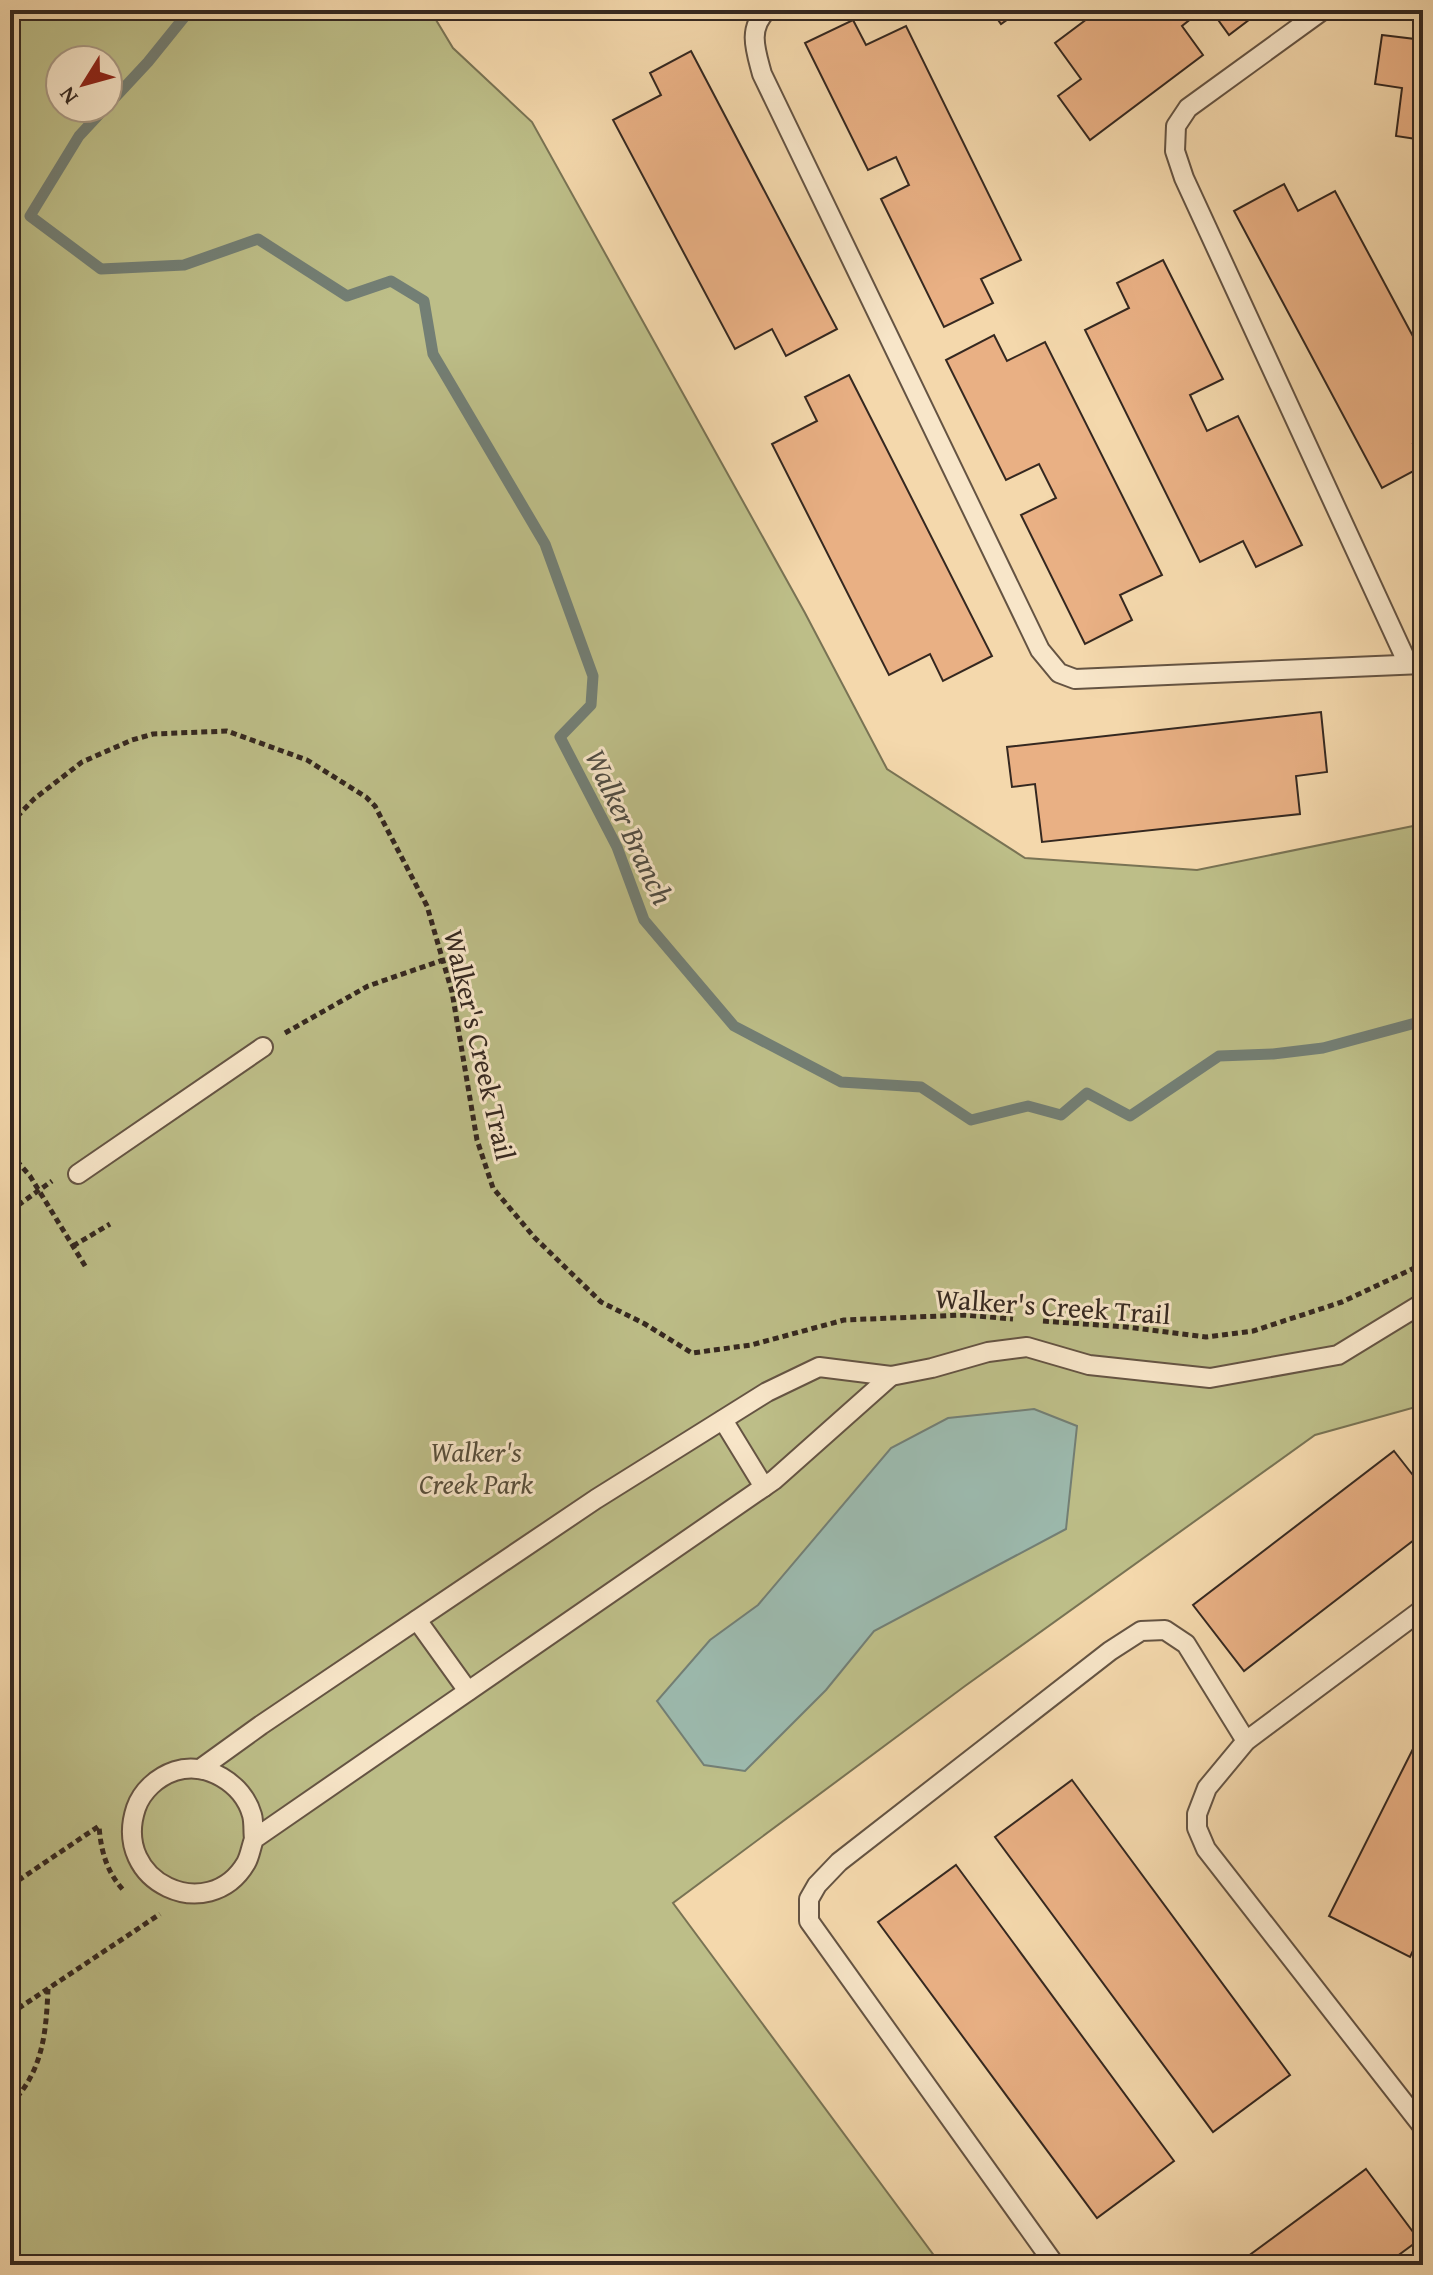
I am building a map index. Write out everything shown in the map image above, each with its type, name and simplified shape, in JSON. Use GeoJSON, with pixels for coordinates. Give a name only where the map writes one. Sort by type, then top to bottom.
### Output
{"type":"FeatureCollection","features":[{"type":"Feature","properties":{"kind":"lane"},"geometry":{"type":"LineString","coordinates":[[767,10],[760,17],[753,37],[762,74],[1040,650],[1059,673],[1075,679],[1416,664],[1184,178],[1175,151],[1176,126],[1188,108],[1323,10]]}},
{"type":"Feature","properties":{"kind":"lane"},"geometry":{"type":"LineString","coordinates":[[70,1174],[263,1047]]}},
{"type":"Feature","properties":{"kind":"lane"},"geometry":{"type":"LineString","coordinates":[[200,1769],[596,1499],[767,1392],[819,1367],[891,1376],[988,1352],[1027,1347],[1089,1365],[1210,1378],[1338,1355],[1423,1303]]}},
{"type":"Feature","properties":{"kind":"lane"},"geometry":{"type":"LineString","coordinates":[[254,1839],[764,1487],[891,1376]]}},
{"type":"Feature","properties":{"kind":"lane"},"geometry":{"type":"LineString","coordinates":[[723,1420],[764,1487]]}},
{"type":"Feature","properties":{"kind":"lane"},"geometry":{"type":"LineString","coordinates":[[1423,1609],[1246,1741],[1207,1788],[1197,1814],[1197,1828],[1206,1849],[1423,2127]]}},
{"type":"Feature","properties":{"kind":"lane"},"geometry":{"type":"LineString","coordinates":[[417,1620],[468,1691]]}},
{"type":"Feature","properties":{"kind":"lane"},"geometry":{"type":"LineString","coordinates":[[1055,2265],[809,1921],[809,1899],[817,1885],[839,1862],[1110,1651],[1141,1631],[1165,1630],[1186,1644],[1246,1741]]}},
{"type":"Feature","properties":{"kind":"lane"},"geometry":{"type":"LineString","coordinates":[[200,1769],[224,1777],[242,1793],[253,1815],[254,1839],[246,1862],[230,1881],[209,1891],[185,1893],[161,1885],[143,1869],[132,1847],[131,1823],[139,1799],[154,1781],[176,1770],[200,1769]]}},
{"type":"Feature","properties":{"kind":"path","name":"Walker's Creek Trail"},"geometry":{"type":"LineString","coordinates":[[10,824],[34,799],[82,762],[153,734],[227,731],[307,760],[366,797],[375,806],[427,906],[461,1038],[477,1140],[493,1188],[534,1237],[601,1302],[692,1353],[751,1345],[844,1320],[964,1315],[1023,1319]]}},
{"type":"Feature","properties":{"kind":"path"},"geometry":{"type":"LineString","coordinates":[[263,1047],[368,986],[443,960]]}},
{"type":"Feature","properties":{"kind":"path"},"geometry":{"type":"LineString","coordinates":[[10,1153],[30,1176],[87,1269]]}},
{"type":"Feature","properties":{"kind":"path"},"geometry":{"type":"LineString","coordinates":[[10,1211],[70,1174]]}},
{"type":"Feature","properties":{"kind":"path"},"geometry":{"type":"LineString","coordinates":[[73,1246],[110,1224]]}},
{"type":"Feature","properties":{"kind":"path","name":"Walker's Creek Trail"},"geometry":{"type":"LineString","coordinates":[[1037,1321],[1126,1327],[1206,1337],[1253,1331],[1342,1302],[1423,1264]]}},
{"type":"Feature","properties":{"kind":"path"},"geometry":{"type":"LineString","coordinates":[[10,1886],[99,1826],[107,1865],[129,1896]]}},
{"type":"Feature","properties":{"kind":"path"},"geometry":{"type":"LineString","coordinates":[[10,2014],[161,1915],[152,1911]]}},
{"type":"Feature","properties":{"kind":"path"},"geometry":{"type":"LineString","coordinates":[[10,2105],[33,2073],[43,2048],[48,1989]]}},
{"type":"Feature","properties":{"kind":"green space","name":"Walker's Creek Park"},"geometry":{"type":"Polygon","coordinates":[[[10,10],[430,10],[453,48],[532,122],[805,613],[887,769],[1025,858],[1197,870],[1423,824],[1423,1405],[1315,1435],[965,1686],[673,1903],[941,2265],[10,2265],[10,10]]]}},
{"type":"Feature","properties":{"kind":"shaded area"},"geometry":{"type":"Polygon","coordinates":[[[1034,1409],[1077,1426],[1066,1529],[874,1631],[826,1690],[745,1771],[704,1765],[657,1701],[710,1640],[758,1605],[891,1448],[948,1418],[1034,1409]]]}},
{"type":"Feature","properties":{"kind":"building"},"geometry":{"type":"Polygon","coordinates":[[[991,10],[1021,10],[1001,24],[991,10]]]}},
{"type":"Feature","properties":{"kind":"building"},"geometry":{"type":"Polygon","coordinates":[[[1099,10],[1202,10],[1182,26],[1203,55],[1090,140],[1058,96],[1081,79],[1055,43],[1099,10]]]}},
{"type":"Feature","properties":{"kind":"building"},"geometry":{"type":"Polygon","coordinates":[[[1211,10],[1262,10],[1229,35],[1211,10]]]}},
{"type":"Feature","properties":{"kind":"building"},"geometry":{"type":"Polygon","coordinates":[[[853,20],[866,45],[906,26],[1021,260],[981,279],[993,303],[944,327],[881,199],[909,185],[896,157],[868,170],[805,43],[853,20]]]}},
{"type":"Feature","properties":{"kind":"building"},"geometry":{"type":"Polygon","coordinates":[[[1382,35],[1423,40],[1423,140],[1396,136],[1402,88],[1375,84],[1382,35]]]}},
{"type":"Feature","properties":{"kind":"building"},"geometry":{"type":"Polygon","coordinates":[[[691,51],[837,329],[786,356],[772,329],[735,349],[613,120],[661,95],[650,73],[691,51]]]}},
{"type":"Feature","properties":{"kind":"building"},"geometry":{"type":"Polygon","coordinates":[[[1284,184],[1298,211],[1335,191],[1423,355],[1423,439],[1413,444],[1423,466],[1382,488],[1234,211],[1284,184]]]}},
{"type":"Feature","properties":{"kind":"building"},"geometry":{"type":"Polygon","coordinates":[[[1163,260],[1223,379],[1190,395],[1207,431],[1238,416],[1302,545],[1256,567],[1243,541],[1200,562],[1085,330],[1129,308],[1117,283],[1163,260]]]}},
{"type":"Feature","properties":{"kind":"building"},"geometry":{"type":"Polygon","coordinates":[[[994,335],[1007,361],[1045,342],[1162,575],[1120,595],[1132,620],[1085,644],[1021,515],[1056,498],[1039,464],[1006,480],[946,360],[994,335]]]}},
{"type":"Feature","properties":{"kind":"building"},"geometry":{"type":"Polygon","coordinates":[[[849,375],[992,656],[943,681],[930,654],[889,675],[772,444],[817,421],[805,397],[849,375]]]}},
{"type":"Feature","properties":{"kind":"building"},"geometry":{"type":"Polygon","coordinates":[[[1321,712],[1327,772],[1296,776],[1300,814],[1042,842],[1035,784],[1012,787],[1007,747],[1321,712]]]}},
{"type":"Feature","properties":{"kind":"building"},"geometry":{"type":"Polygon","coordinates":[[[1394,1451],[1423,1488],[1423,1533],[1244,1671],[1193,1605],[1394,1451]]]}},
{"type":"Feature","properties":{"kind":"building"},"geometry":{"type":"Polygon","coordinates":[[[1423,1729],[1423,1930],[1410,1957],[1329,1916],[1423,1729]]]}},
{"type":"Feature","properties":{"kind":"building"},"geometry":{"type":"Polygon","coordinates":[[[1072,1780],[1290,2075],[1213,2132],[995,1837],[1072,1780]]]}},
{"type":"Feature","properties":{"kind":"building"},"geometry":{"type":"Polygon","coordinates":[[[956,1865],[1174,2161],[1097,2218],[878,1922],[956,1865]]]}},
{"type":"Feature","properties":{"kind":"building"},"geometry":{"type":"Polygon","coordinates":[[[1366,2169],[1419,2240],[1385,2265],[1236,2265],[1366,2169]]]}},
{"type":"Feature","properties":{"kind":"waterway","name":"Walker Branch"},"geometry":{"type":"LineString","coordinates":[[124,88],[190,10]]}},
{"type":"Feature","properties":{"kind":"waterway","name":"Walker Branch"},"geometry":{"type":"LineString","coordinates":[[90,124],[79,136],[30,216],[101,269],[184,265],[258,239],[347,296],[391,281],[424,301],[433,354],[545,544],[593,676],[591,705],[560,737],[617,847],[644,920],[734,1026],[841,1082],[921,1087],[971,1120],[1028,1106],[1061,1115],[1087,1093],[1130,1116],[1219,1056],[1323,1048],[1423,1021]]}}]}
